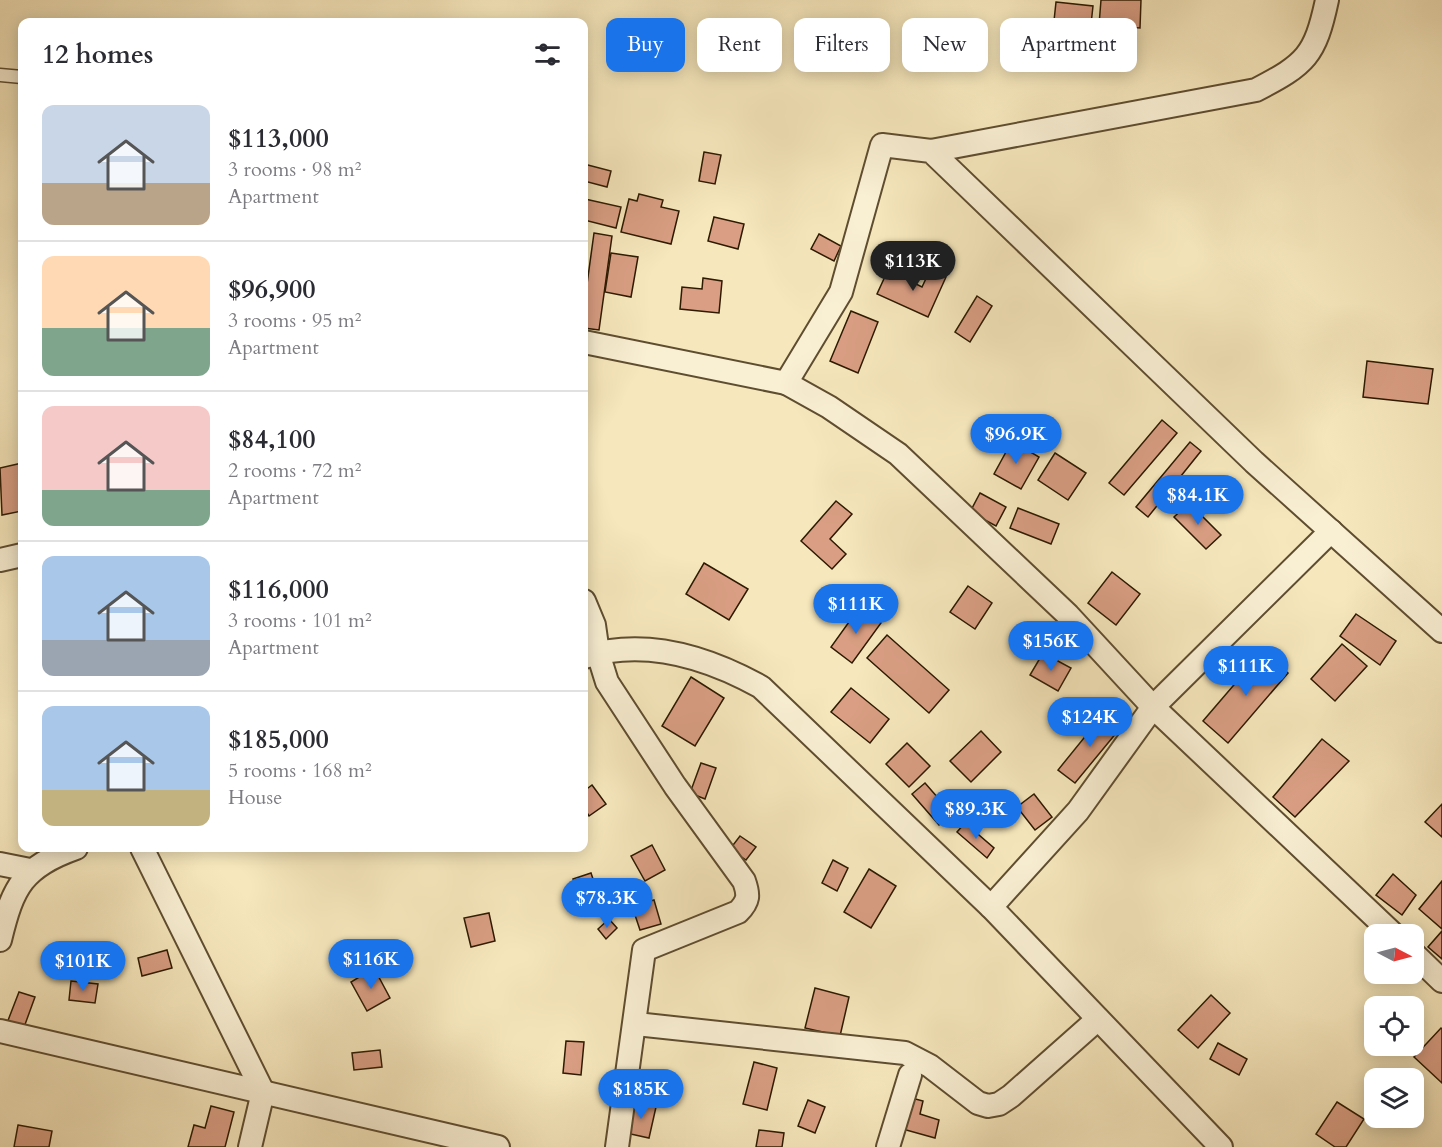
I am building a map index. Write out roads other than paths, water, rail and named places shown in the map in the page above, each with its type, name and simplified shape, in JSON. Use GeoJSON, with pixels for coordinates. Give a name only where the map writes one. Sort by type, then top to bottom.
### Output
{"type":"FeatureCollection","features":[{"type":"Feature","properties":{"kind":"street"},"geometry":{"type":"LineString","coordinates":[[786,383],[841,292],[882,145],[931,151],[1256,90],[1289,73],[1307,57],[1316,42],[1327,0]]}},
{"type":"Feature","properties":{"kind":"street"},"geometry":{"type":"LineString","coordinates":[[931,151],[1254,462],[1442,631]]}},
{"type":"Feature","properties":{"kind":"street"},"geometry":{"type":"LineString","coordinates":[[588,343],[786,383],[829,407],[898,454],[1068,615],[1153,707],[1382,924]]}},
{"type":"Feature","properties":{"kind":"street"},"geometry":{"type":"LineString","coordinates":[[991,907],[1078,811],[1153,707],[1331,531]]}},
{"type":"Feature","properties":{"kind":"street"},"geometry":{"type":"LineString","coordinates":[[0,560],[18,556]]}},
{"type":"Feature","properties":{"kind":"street"},"geometry":{"type":"LineString","coordinates":[[588,611],[594,625],[591,655],[675,786],[744,881],[748,894],[747,902],[738,912],[644,950],[618,1147]]}},
{"type":"Feature","properties":{"kind":"street"},"geometry":{"type":"LineString","coordinates":[[591,655],[651,651],[677,653],[730,670],[761,687],[991,907],[1221,1147]]}},
{"type":"Feature","properties":{"kind":"street"},"geometry":{"type":"LineString","coordinates":[[0,939],[8,906],[30,870],[68,852]]}},
{"type":"Feature","properties":{"kind":"street"},"geometry":{"type":"LineString","coordinates":[[144,852],[263,1092],[250,1147]]}},
{"type":"Feature","properties":{"kind":"street"},"geometry":{"type":"LineString","coordinates":[[0,864],[30,870]]}},
{"type":"Feature","properties":{"kind":"street"},"geometry":{"type":"LineString","coordinates":[[1424,964],[1442,981]]}},
{"type":"Feature","properties":{"kind":"street"},"geometry":{"type":"LineString","coordinates":[[636,1024],[905,1053],[930,1066],[978,1103],[988,1106],[999,1104],[1011,1096],[1098,1019]]}},
{"type":"Feature","properties":{"kind":"street"},"geometry":{"type":"LineString","coordinates":[[0,1031],[498,1147]]}},
{"type":"Feature","properties":{"kind":"street"},"geometry":{"type":"LineString","coordinates":[[888,1147],[910,1075]]}},
{"type":"Feature","properties":{"kind":"lane"},"geometry":{"type":"LineString","coordinates":[[0,75],[18,76]]}}]}
